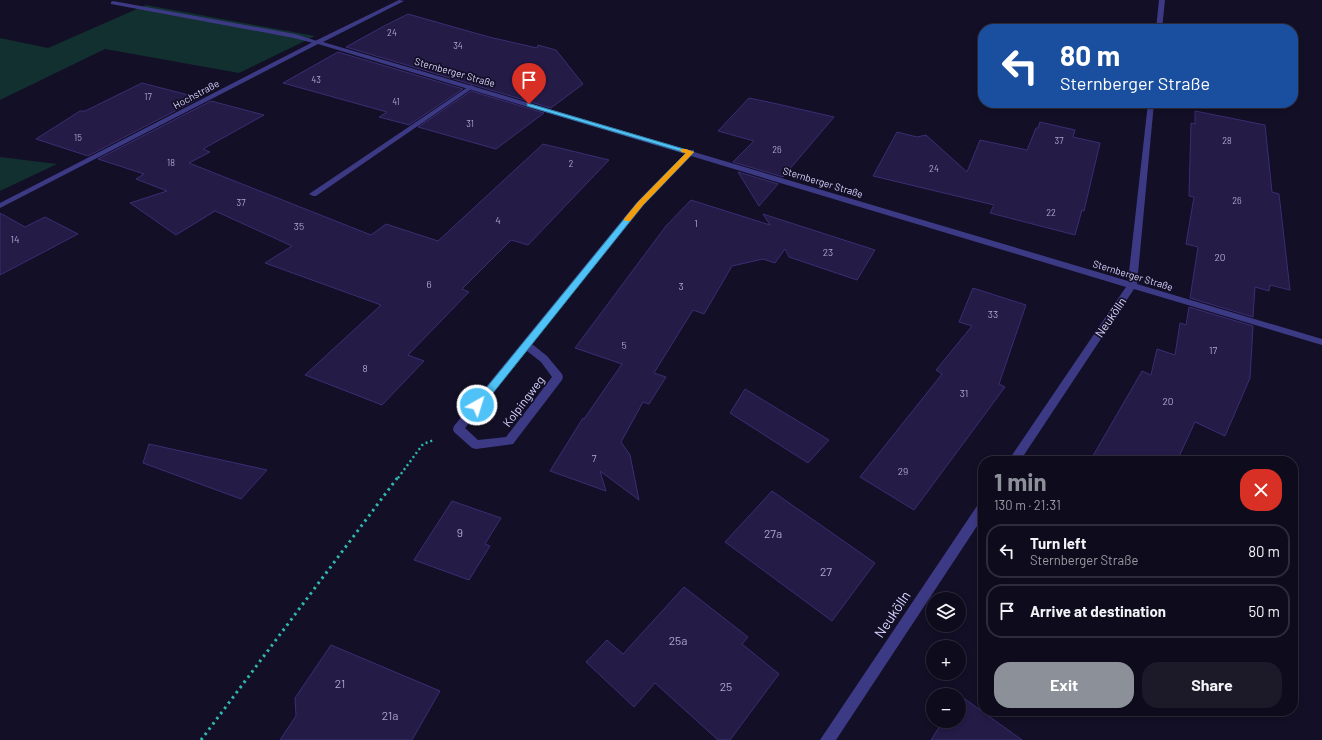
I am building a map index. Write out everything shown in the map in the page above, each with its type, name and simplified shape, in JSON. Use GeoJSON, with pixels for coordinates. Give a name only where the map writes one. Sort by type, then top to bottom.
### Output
{"type":"FeatureCollection","features":[{"type":"Feature","properties":{"kind":"street"},"geometry":{"type":"LineString","coordinates":[[1159,24],[1162,0]]}},
{"type":"Feature","properties":{"kind":"street","name":"Hochstraße"},"geometry":{"type":"LineString","coordinates":[[0,206],[101,156],[317,42],[401,1]]}},
{"type":"Feature","properties":{"kind":"street","name":"Sternberger Straße"},"geometry":{"type":"LineString","coordinates":[[113,3],[294,36],[317,42],[691,152],[1322,342]]}},
{"type":"Feature","properties":{"kind":"street"},"geometry":{"type":"LineString","coordinates":[[313,194],[471,87]]}},
{"type":"Feature","properties":{"kind":"street","name":"Neukölln"},"geometry":{"type":"LineString","coordinates":[[1017,456],[1132,285],[1150,108]]}},
{"type":"Feature","properties":{"kind":"street"},"geometry":{"type":"LineString","coordinates":[[458,429],[640,204],[691,152]]}},
{"type":"Feature","properties":{"kind":"street","name":"Kolpingweg"},"geometry":{"type":"LineString","coordinates":[[458,429],[476,444],[509,441],[558,377],[544,359],[526,345]]}},
{"type":"Feature","properties":{"kind":"street","name":"Neukölln"},"geometry":{"type":"LineString","coordinates":[[827,740],[978,514]]}},
{"type":"Feature","properties":{"kind":"path"},"geometry":{"type":"LineString","coordinates":[[201,740],[424,444],[458,429]]}},
{"type":"Feature","properties":{"kind":"green space"},"geometry":{"type":"Polygon","coordinates":[[[146,5],[315,36],[239,73],[105,49],[0,100],[0,38],[48,48],[146,5]]]}},
{"type":"Feature","properties":{"kind":"green space"},"geometry":{"type":"Polygon","coordinates":[[[0,157],[57,164],[0,191],[0,157]]]}},
{"type":"Feature","properties":{"kind":"building"},"geometry":{"type":"Polygon","coordinates":[[[408,14],[489,37],[537,48],[538,45],[556,50],[583,84],[551,108],[346,47],[408,14]]]}},
{"type":"Feature","properties":{"kind":"building"},"geometry":{"type":"Polygon","coordinates":[[[338,52],[463,89],[409,125],[379,117],[387,112],[283,83],[338,52]]]}},
{"type":"Feature","properties":{"kind":"building"},"geometry":{"type":"Polygon","coordinates":[[[142,83],[200,98],[88,156],[36,139],[80,111],[85,111],[142,83]]]}},
{"type":"Feature","properties":{"kind":"building"},"geometry":{"type":"Polygon","coordinates":[[[471,91],[544,113],[496,149],[418,127],[471,91]]]}},
{"type":"Feature","properties":{"kind":"building"},"geometry":{"type":"Polygon","coordinates":[[[749,98],[834,117],[783,177],[733,162],[754,141],[718,131],[749,98]]]}},
{"type":"Feature","properties":{"kind":"building"},"geometry":{"type":"Polygon","coordinates":[[[211,101],[264,115],[203,149],[210,152],[189,163],[371,235],[386,224],[438,241],[543,144],[609,160],[528,245],[511,240],[462,289],[469,292],[408,355],[424,361],[382,405],[305,375],[381,305],[265,263],[292,246],[215,211],[176,235],[130,203],[167,191],[136,179],[144,174],[98,159],[211,101]]]}},
{"type":"Feature","properties":{"kind":"building"},"geometry":{"type":"Polygon","coordinates":[[[1195,111],[1265,125],[1272,192],[1279,194],[1290,290],[1270,285],[1269,291],[1255,287],[1253,317],[1190,298],[1198,247],[1186,244],[1194,197],[1189,196],[1191,123],[1195,124],[1195,111]]]}},
{"type":"Feature","properties":{"kind":"building"},"geometry":{"type":"Polygon","coordinates":[[[1040,122],[1075,130],[1073,137],[1100,143],[1084,211],[1082,210],[1075,235],[990,213],[994,205],[873,176],[897,132],[917,137],[926,135],[967,172],[980,140],[1027,150],[1040,122]]]}},
{"type":"Feature","properties":{"kind":"building"},"geometry":{"type":"Polygon","coordinates":[[[738,172],[778,184],[759,206],[738,172]]]}},
{"type":"Feature","properties":{"kind":"building"},"geometry":{"type":"Polygon","coordinates":[[[691,200],[770,225],[763,214],[875,250],[857,280],[789,257],[785,249],[775,263],[763,259],[732,266],[704,314],[693,310],[654,373],[666,377],[649,404],[643,402],[621,442],[630,455],[639,500],[600,471],[606,491],[550,471],[583,418],[584,419],[622,364],[575,348],[666,226],[691,200]]]}},
{"type":"Feature","properties":{"kind":"building"},"geometry":{"type":"Polygon","coordinates":[[[0,213],[25,227],[45,217],[78,234],[0,275],[0,213]]]}},
{"type":"Feature","properties":{"kind":"building"},"geometry":{"type":"Polygon","coordinates":[[[973,288],[1026,305],[999,384],[1005,387],[914,510],[860,477],[942,374],[936,370],[972,326],[959,322],[973,288]]]}},
{"type":"Feature","properties":{"kind":"building"},"geometry":{"type":"Polygon","coordinates":[[[1189,307],[1253,326],[1250,378],[1225,436],[1195,422],[1179,456],[1093,456],[1142,371],[1151,375],[1157,349],[1175,355],[1180,323],[1186,325],[1189,307]]]}},
{"type":"Feature","properties":{"kind":"building"},"geometry":{"type":"Polygon","coordinates":[[[745,389],[829,440],[808,463],[730,413],[745,389]]]}},
{"type":"Feature","properties":{"kind":"building"},"geometry":{"type":"Polygon","coordinates":[[[149,444],[267,470],[241,499],[143,463],[149,444]]]}},
{"type":"Feature","properties":{"kind":"building"},"geometry":{"type":"Polygon","coordinates":[[[772,491],[875,563],[832,621],[725,542],[772,491]]]}},
{"type":"Feature","properties":{"kind":"building"},"geometry":{"type":"Polygon","coordinates":[[[452,501],[501,518],[485,544],[490,546],[469,580],[414,560],[452,501]]]}},
{"type":"Feature","properties":{"kind":"building"},"geometry":{"type":"Polygon","coordinates":[[[684,587],[748,637],[742,644],[779,674],[730,740],[718,740],[655,683],[634,707],[586,662],[607,640],[623,654],[684,587]]]}},
{"type":"Feature","properties":{"kind":"building"},"geometry":{"type":"Polygon","coordinates":[[[331,645],[440,691],[412,740],[280,740],[296,716],[295,698],[331,645]]]}},
{"type":"Feature","properties":{"kind":"building"},"geometry":{"type":"Polygon","coordinates":[[[966,700],[978,708],[978,716],[989,716],[1022,740],[931,740],[939,728],[966,728],[966,700]]]}},
{"type":"Feature","properties":{"kind":"slow traffic"},"geometry":{"type":"LineString","coordinates":[[628,219],[640,204],[691,152],[683,150]]}},
{"type":"Feature","properties":{"kind":"route"},"geometry":{"type":"LineString","coordinates":[[477,405],[640,204],[691,152],[529,104]]}}]}
